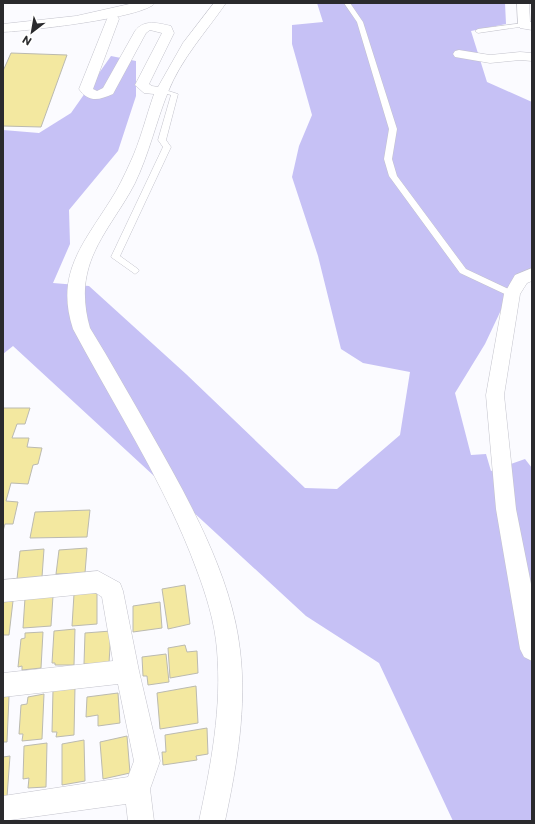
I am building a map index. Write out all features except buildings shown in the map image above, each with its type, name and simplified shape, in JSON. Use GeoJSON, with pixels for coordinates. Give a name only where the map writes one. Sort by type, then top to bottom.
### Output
{"type":"FeatureCollection","features":[{"type":"Feature","properties":{"kind":"main road"},"geometry":{"type":"LineString","coordinates":[[3,28],[75,21],[148,3]]}},
{"type":"Feature","properties":{"kind":"street"},"geometry":{"type":"LineString","coordinates":[[212,821],[220,783],[229,723],[231,679],[228,642],[220,608],[204,560],[185,517],[159,465],[82,329],[76,307],[78,275],[82,261],[118,201],[138,162],[162,91],[189,44],[220,3]]}},
{"type":"Feature","properties":{"kind":"street"},"geometry":{"type":"LineString","coordinates":[[523,3],[528,26]]}},
{"type":"Feature","properties":{"kind":"street"},"geometry":{"type":"LineString","coordinates":[[113,19],[86,89],[90,94],[99,95],[108,90],[141,31],[147,26],[167,29],[168,34],[142,85],[149,90],[162,91]]}},
{"type":"Feature","properties":{"kind":"street"},"geometry":{"type":"LineString","coordinates":[[459,54],[490,59],[520,56],[532,57]]}},
{"type":"Feature","properties":{"kind":"street"},"geometry":{"type":"LineString","coordinates":[[532,274],[521,279],[512,294],[495,395],[506,509],[532,648]]}},
{"type":"Feature","properties":{"kind":"street"},"geometry":{"type":"LineString","coordinates":[[3,591],[98,582],[112,591],[127,671],[147,761],[137,789],[141,821]]}},
{"type":"Feature","properties":{"kind":"street"},"geometry":{"type":"LineString","coordinates":[[3,685],[127,671]]}},
{"type":"Feature","properties":{"kind":"street"},"geometry":{"type":"LineString","coordinates":[[3,809],[137,789]]}},
{"type":"Feature","properties":{"kind":"lane"},"geometry":{"type":"LineString","coordinates":[[347,3],[360,22],[393,129],[388,159],[393,176],[463,271],[512,294]]}},
{"type":"Feature","properties":{"kind":"lane"},"geometry":{"type":"LineString","coordinates":[[478,31],[528,26]]}},
{"type":"Feature","properties":{"kind":"lane"},"geometry":{"type":"LineString","coordinates":[[135,271],[115,257],[167,147],[162,140],[175,94],[162,91]]}},
{"type":"Feature","properties":{"kind":"shaded area"},"geometry":{"type":"Polygon","coordinates":[[[317,3],[505,3],[506,24],[471,31],[487,82],[532,102],[532,269],[517,276],[485,344],[455,393],[471,455],[486,454],[491,471],[525,459],[532,468],[532,821],[453,821],[379,663],[306,616],[13,346],[3,354],[3,130],[39,133],[71,113],[111,56],[136,61],[136,96],[118,151],[69,210],[70,244],[53,283],[89,286],[186,374],[305,488],[337,489],[400,435],[410,372],[363,363],[341,349],[318,256],[292,177],[299,146],[312,115],[292,44],[292,25],[323,22],[317,3]]]}}]}
